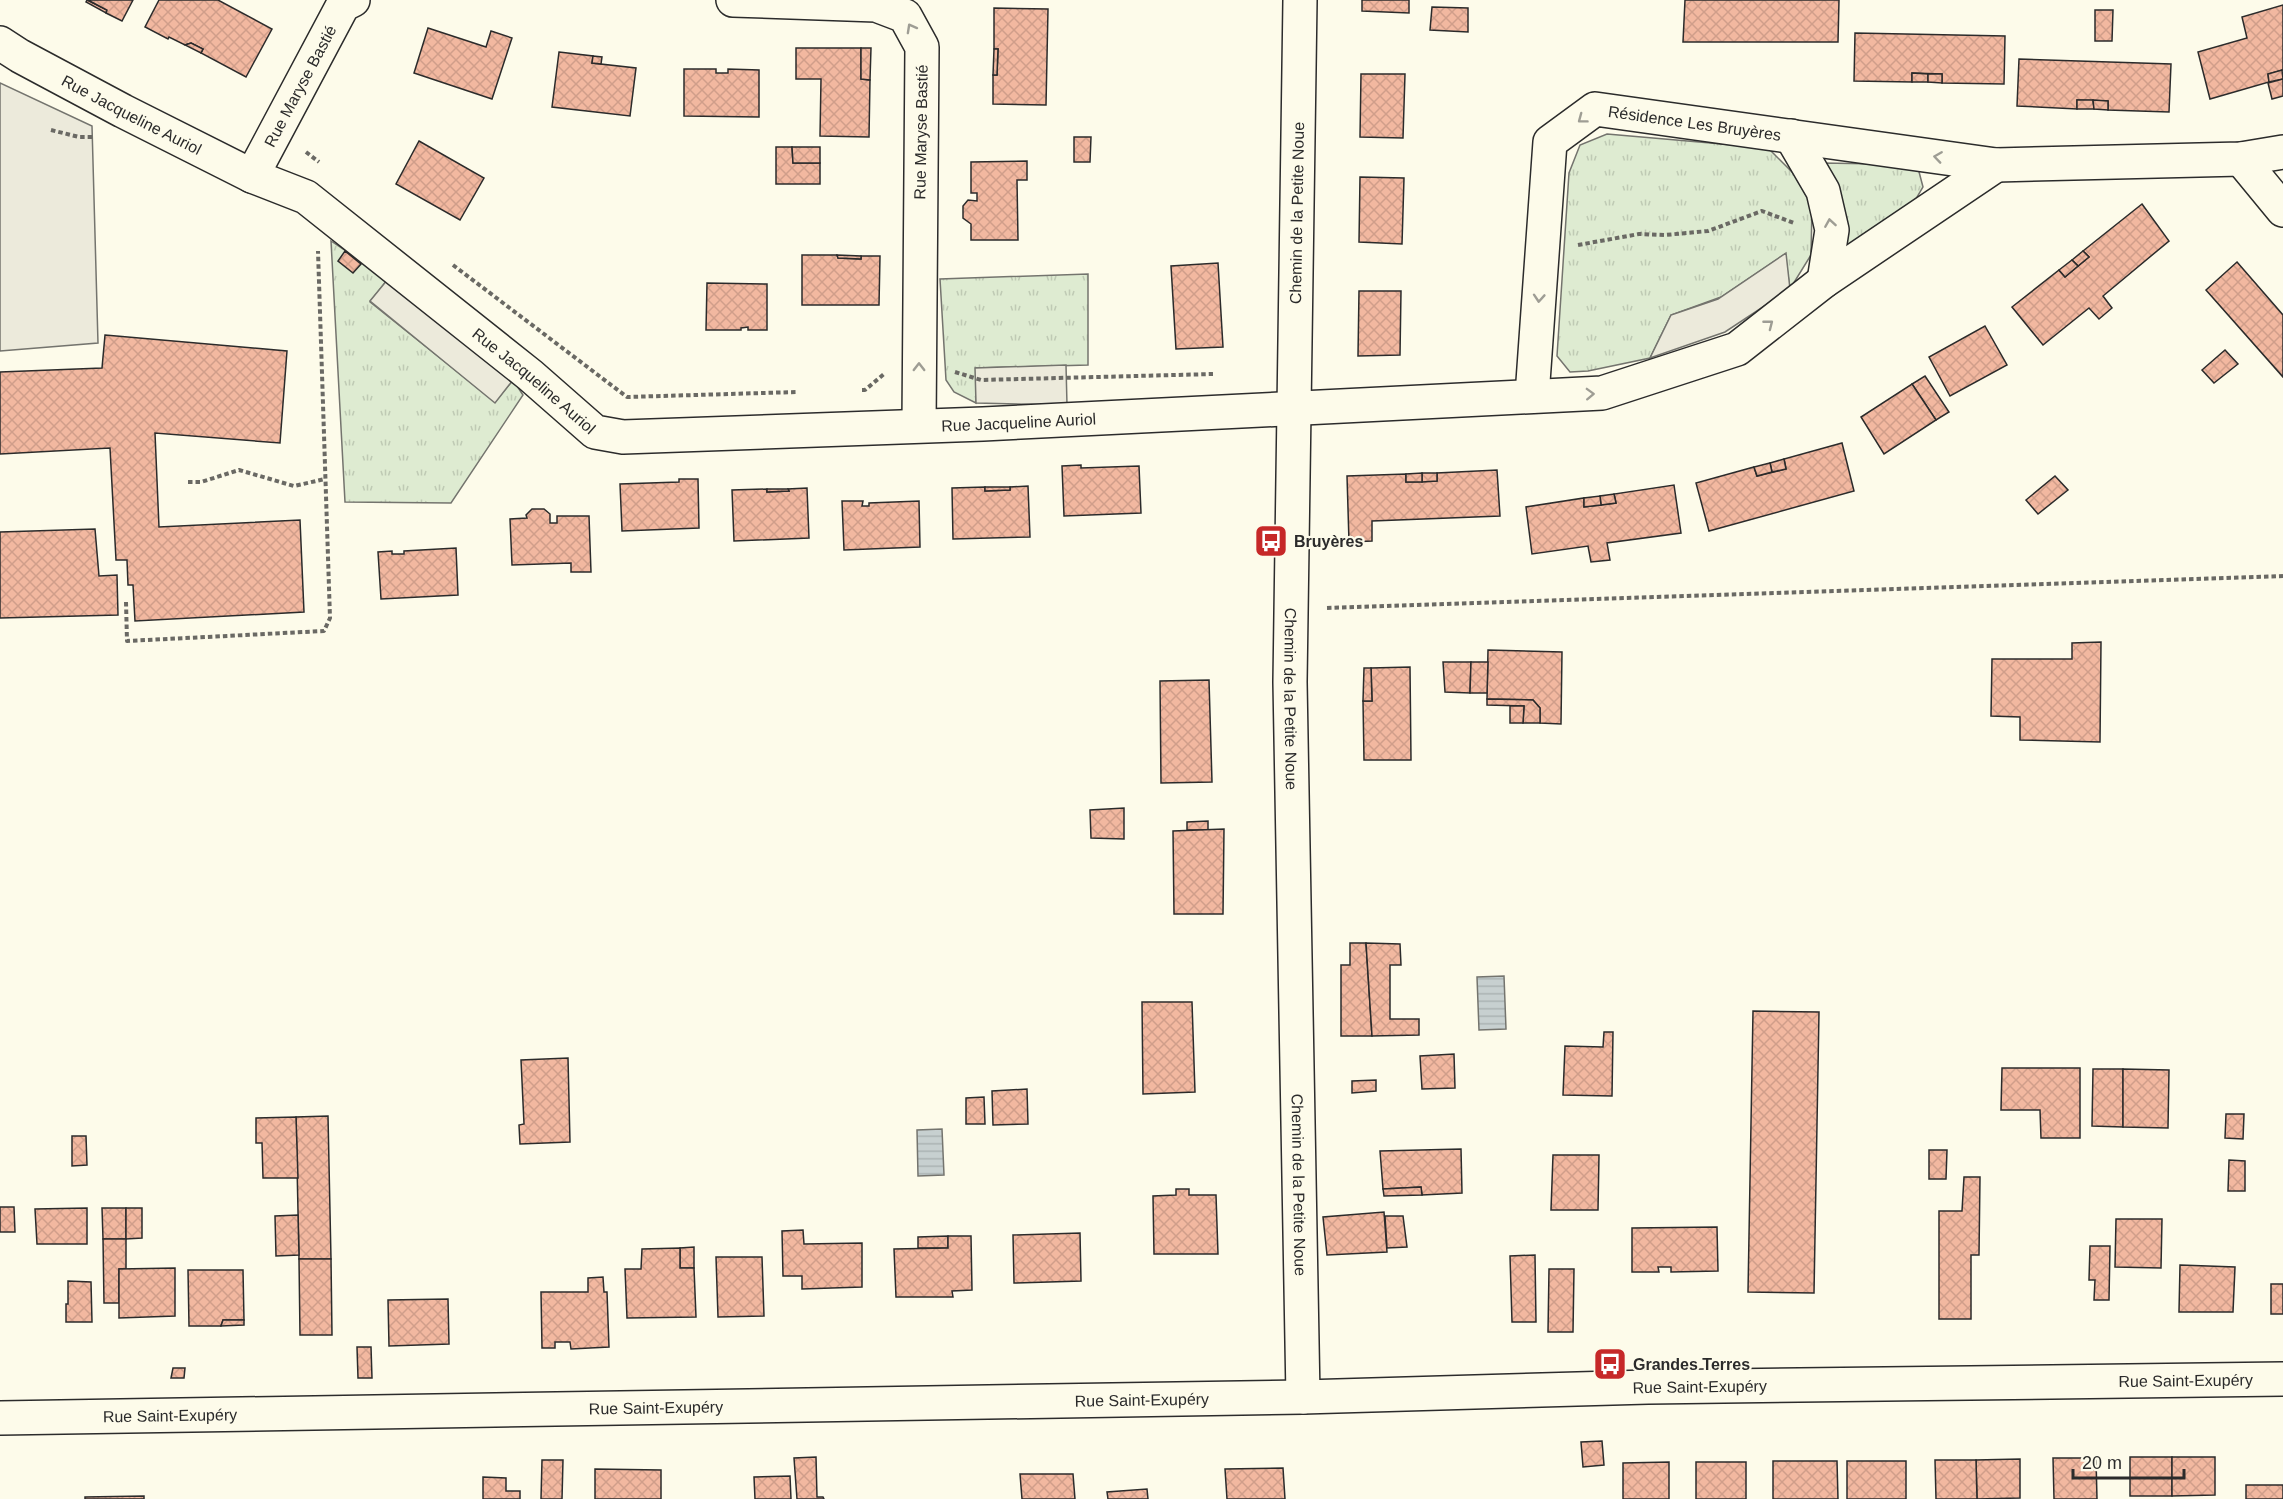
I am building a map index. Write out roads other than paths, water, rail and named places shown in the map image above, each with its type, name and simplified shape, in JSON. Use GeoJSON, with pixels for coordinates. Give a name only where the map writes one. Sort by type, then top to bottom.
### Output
{"type":"FeatureCollection","features":[{"type":"Feature","properties":{"kind":"street","name":"Rue Maryse Bastié"},"geometry":{"type":"LineString","coordinates":[[252,176],[343,5],[352,0]]}},
{"type":"Feature","properties":{"kind":"street","name":"Rue Maryse Bastié"},"geometry":{"type":"LineString","coordinates":[[734,0],[876,5],[905,16],[922,47],[919,425]]}},
{"type":"Feature","properties":{"kind":"street","name":"Chemin de la Petite Noue"},"geometry":{"type":"LineString","coordinates":[[1300,0],[1290,693],[1303,1397]]}},
{"type":"Feature","properties":{"kind":"street","name":"Rue Jacqueline Auriol"},"geometry":{"type":"LineString","coordinates":[[0,43],[20,57],[112,106],[252,176],[306,197],[530,375],[595,432],[623,437],[983,424],[1294,408]]}},
{"type":"Feature","properties":{"kind":"street","name":"Résidence Les Bruyères"},"geometry":{"type":"LineString","coordinates":[[1532,396],[1550,142],[1595,109],[1996,165],[2241,159],[2283,152]]}},
{"type":"Feature","properties":{"kind":"street"},"geometry":{"type":"LineString","coordinates":[[1791,136],[1823,191],[1832,230],[1824,281]]}},
{"type":"Feature","properties":{"kind":"street"},"geometry":{"type":"LineString","coordinates":[[2241,159],[2283,210]]}},
{"type":"Feature","properties":{"kind":"street"},"geometry":{"type":"LineString","coordinates":[[1294,408],[1602,393],[1737,349],[1824,281],[1996,165]]}},
{"type":"Feature","properties":{"kind":"street","name":"Rue Saint-Exupéry"},"geometry":{"type":"LineString","coordinates":[[0,1418],[1303,1397],[1648,1387],[2283,1379]]}},
{"type":"Feature","properties":{"kind":"place","name":"Bruyères"},"geometry":{"type":"Point","coordinates":[1271,541]}},
{"type":"Feature","properties":{"kind":"place","name":"Grandes Terres"},"geometry":{"type":"Point","coordinates":[1610,1364]}}]}
